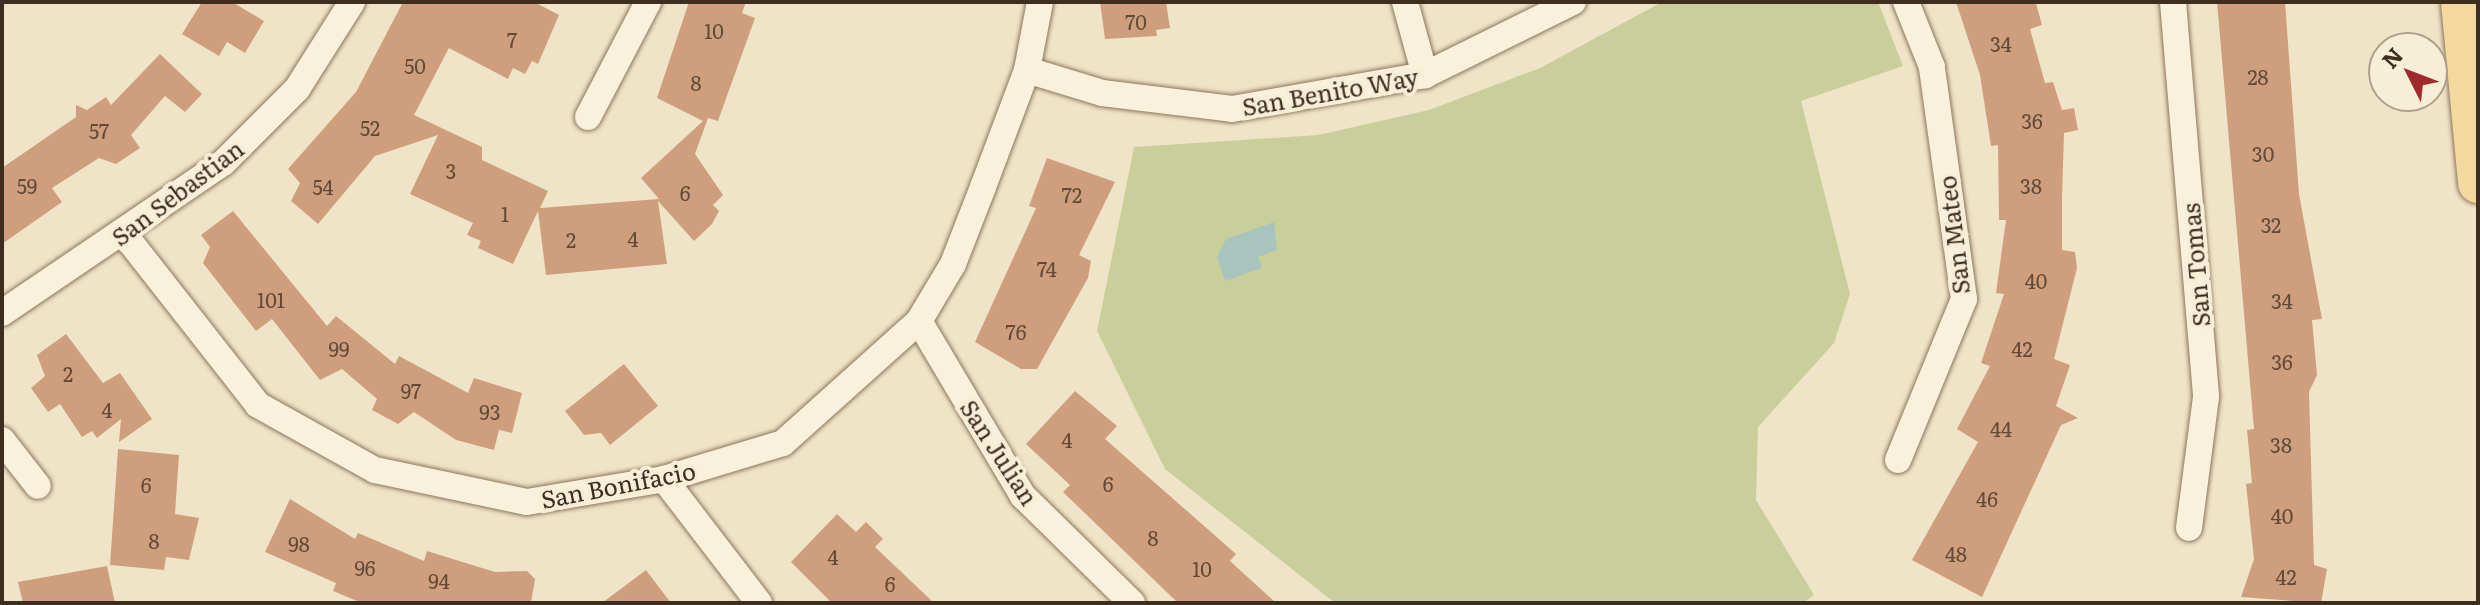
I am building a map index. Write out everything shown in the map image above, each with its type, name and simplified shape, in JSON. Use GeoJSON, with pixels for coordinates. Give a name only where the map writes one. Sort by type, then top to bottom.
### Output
{"type":"FeatureCollection","features":[{"type":"Feature","properties":{"kind":"main road"},"geometry":{"type":"LineString","coordinates":[[2461,2],[2478,183]]}},
{"type":"Feature","properties":{"kind":"street","name":"San Sebastian"},"geometry":{"type":"LineString","coordinates":[[2,313],[124,234],[223,163],[297,89],[352,2]]}},
{"type":"Feature","properties":{"kind":"street"},"geometry":{"type":"LineString","coordinates":[[588,117],[648,2]]}},
{"type":"Feature","properties":{"kind":"street","name":"San Bonifacio"},"geometry":{"type":"LineString","coordinates":[[124,234],[258,405],[375,470],[527,502],[664,479],[783,443],[919,321],[953,264],[1027,70],[1040,2]]}},
{"type":"Feature","properties":{"kind":"street"},"geometry":{"type":"LineString","coordinates":[[1405,2],[1425,75]]}},
{"type":"Feature","properties":{"kind":"street","name":"San Benito Way"},"geometry":{"type":"LineString","coordinates":[[1027,70],[1102,93],[1232,109],[1425,75],[1573,2]]}},
{"type":"Feature","properties":{"kind":"street","name":"San Mateo"},"geometry":{"type":"LineString","coordinates":[[1898,460],[1964,299],[1932,67],[1906,2]]}},
{"type":"Feature","properties":{"kind":"street","name":"San Tomas"},"geometry":{"type":"LineString","coordinates":[[2173,2],[2206,397],[2189,528]]}},
{"type":"Feature","properties":{"kind":"street","name":"San Julian"},"geometry":{"type":"LineString","coordinates":[[919,321],[1023,496],[1132,603]]}},
{"type":"Feature","properties":{"kind":"street"},"geometry":{"type":"LineString","coordinates":[[2,440],[38,486]]}},
{"type":"Feature","properties":{"kind":"street"},"geometry":{"type":"LineString","coordinates":[[664,479],[759,603]]}},
{"type":"Feature","properties":{"kind":"green space"},"geometry":{"type":"Polygon","coordinates":[[[1662,2],[1878,2],[1903,66],[1801,101],[1850,294],[1834,343],[1758,427],[1756,500],[1814,595],[1803,603],[1335,603],[1165,469],[1097,331],[1134,147],[1318,135],[1429,110],[1540,68],[1662,2]]]}},
{"type":"Feature","properties":{"kind":"water"},"geometry":{"type":"Polygon","coordinates":[[[1274,222],[1277,250],[1258,257],[1262,268],[1225,281],[1217,257],[1226,239],[1274,222]]]}},
{"type":"Feature","properties":{"kind":"building"},"geometry":{"type":"Polygon","coordinates":[[[202,2],[232,2],[264,21],[245,53],[227,42],[219,56],[182,34],[202,2]]]}},
{"type":"Feature","properties":{"kind":"building"},"geometry":{"type":"Polygon","coordinates":[[[403,2],[534,2],[559,15],[538,64],[532,61],[525,74],[513,68],[508,79],[449,48],[414,115],[482,147],[482,160],[548,191],[540,208],[659,199],[641,178],[703,121],[657,98],[689,2],[746,2],[742,13],[755,18],[718,121],[708,118],[695,154],[723,195],[713,205],[719,211],[712,224],[694,241],[658,201],[667,264],[546,275],[538,211],[513,264],[478,248],[481,241],[467,235],[473,223],[410,194],[438,135],[375,156],[318,224],[291,201],[300,183],[288,169],[356,92],[403,2]]]}},
{"type":"Feature","properties":{"kind":"building"},"geometry":{"type":"Polygon","coordinates":[[[1100,2],[1166,2],[1170,28],[1156,30],[1157,36],[1105,39],[1100,2]]]}},
{"type":"Feature","properties":{"kind":"building"},"geometry":{"type":"Polygon","coordinates":[[[1956,2],[2036,3],[2042,25],[2030,29],[2045,83],[2053,82],[2062,110],[2074,108],[2078,130],[2064,133],[2062,250],[2075,252],[2077,268],[2054,359],[2070,365],[2056,406],[2078,418],[2061,425],[1982,597],[1912,560],[1978,442],[1957,429],[1990,366],[1981,363],[2004,294],[1996,293],[2006,220],[1999,220],[1998,145],[1991,146],[1980,75],[1956,2]]]}},
{"type":"Feature","properties":{"kind":"building"},"geometry":{"type":"Polygon","coordinates":[[[2217,2],[2285,2],[2299,194],[2322,319],[2312,320],[2317,375],[2309,392],[2314,565],[2327,569],[2321,603],[2241,597],[2254,559],[2246,484],[2252,483],[2247,430],[2254,429],[2217,2]]]}},
{"type":"Feature","properties":{"kind":"building"},"geometry":{"type":"Polygon","coordinates":[[[160,54],[202,94],[185,112],[165,96],[131,135],[140,148],[116,164],[99,158],[52,188],[62,202],[2,244],[2,168],[76,117],[76,105],[87,110],[106,97],[111,105],[160,54]]]}},
{"type":"Feature","properties":{"kind":"building"},"geometry":{"type":"Polygon","coordinates":[[[1047,158],[1115,182],[1079,255],[1091,261],[1088,278],[1037,369],[1021,369],[975,342],[1036,208],[1029,206],[1047,158]]]}},
{"type":"Feature","properties":{"kind":"building"},"geometry":{"type":"Polygon","coordinates":[[[233,211],[327,326],[336,316],[395,364],[399,356],[468,393],[474,378],[522,393],[512,433],[499,430],[494,450],[456,440],[414,412],[398,424],[372,410],[377,399],[342,369],[320,380],[272,319],[256,331],[203,263],[210,247],[201,235],[233,211]]]}},
{"type":"Feature","properties":{"kind":"building"},"geometry":{"type":"Polygon","coordinates":[[[66,334],[103,383],[120,373],[152,419],[119,442],[121,419],[97,438],[92,431],[82,437],[60,404],[48,412],[31,388],[45,376],[37,355],[66,334]]]}},
{"type":"Feature","properties":{"kind":"building"},"geometry":{"type":"Polygon","coordinates":[[[624,364],[658,406],[610,445],[601,433],[584,435],[565,411],[624,364]]]}},
{"type":"Feature","properties":{"kind":"building"},"geometry":{"type":"Polygon","coordinates":[[[1075,391],[1117,426],[1105,439],[1236,554],[1230,561],[1276,603],[1178,603],[1063,492],[1070,485],[1026,444],[1075,391]]]}},
{"type":"Feature","properties":{"kind":"building"},"geometry":{"type":"Polygon","coordinates":[[[118,449],[179,455],[175,514],[199,518],[189,560],[166,557],[164,570],[110,565],[118,449]]]}},
{"type":"Feature","properties":{"kind":"building"},"geometry":{"type":"Polygon","coordinates":[[[290,499],[355,539],[358,533],[424,561],[427,551],[495,572],[527,571],[535,579],[531,603],[362,603],[333,591],[336,583],[265,552],[290,499]]]}},
{"type":"Feature","properties":{"kind":"building"},"geometry":{"type":"Polygon","coordinates":[[[837,514],[856,532],[866,522],[883,539],[875,547],[934,603],[832,603],[791,562],[837,514]]]}},
{"type":"Feature","properties":{"kind":"building"},"geometry":{"type":"Polygon","coordinates":[[[107,566],[115,603],[23,603],[18,582],[107,566]]]}},
{"type":"Feature","properties":{"kind":"building"},"geometry":{"type":"Polygon","coordinates":[[[646,570],[671,603],[602,603],[646,570]]]}}]}
